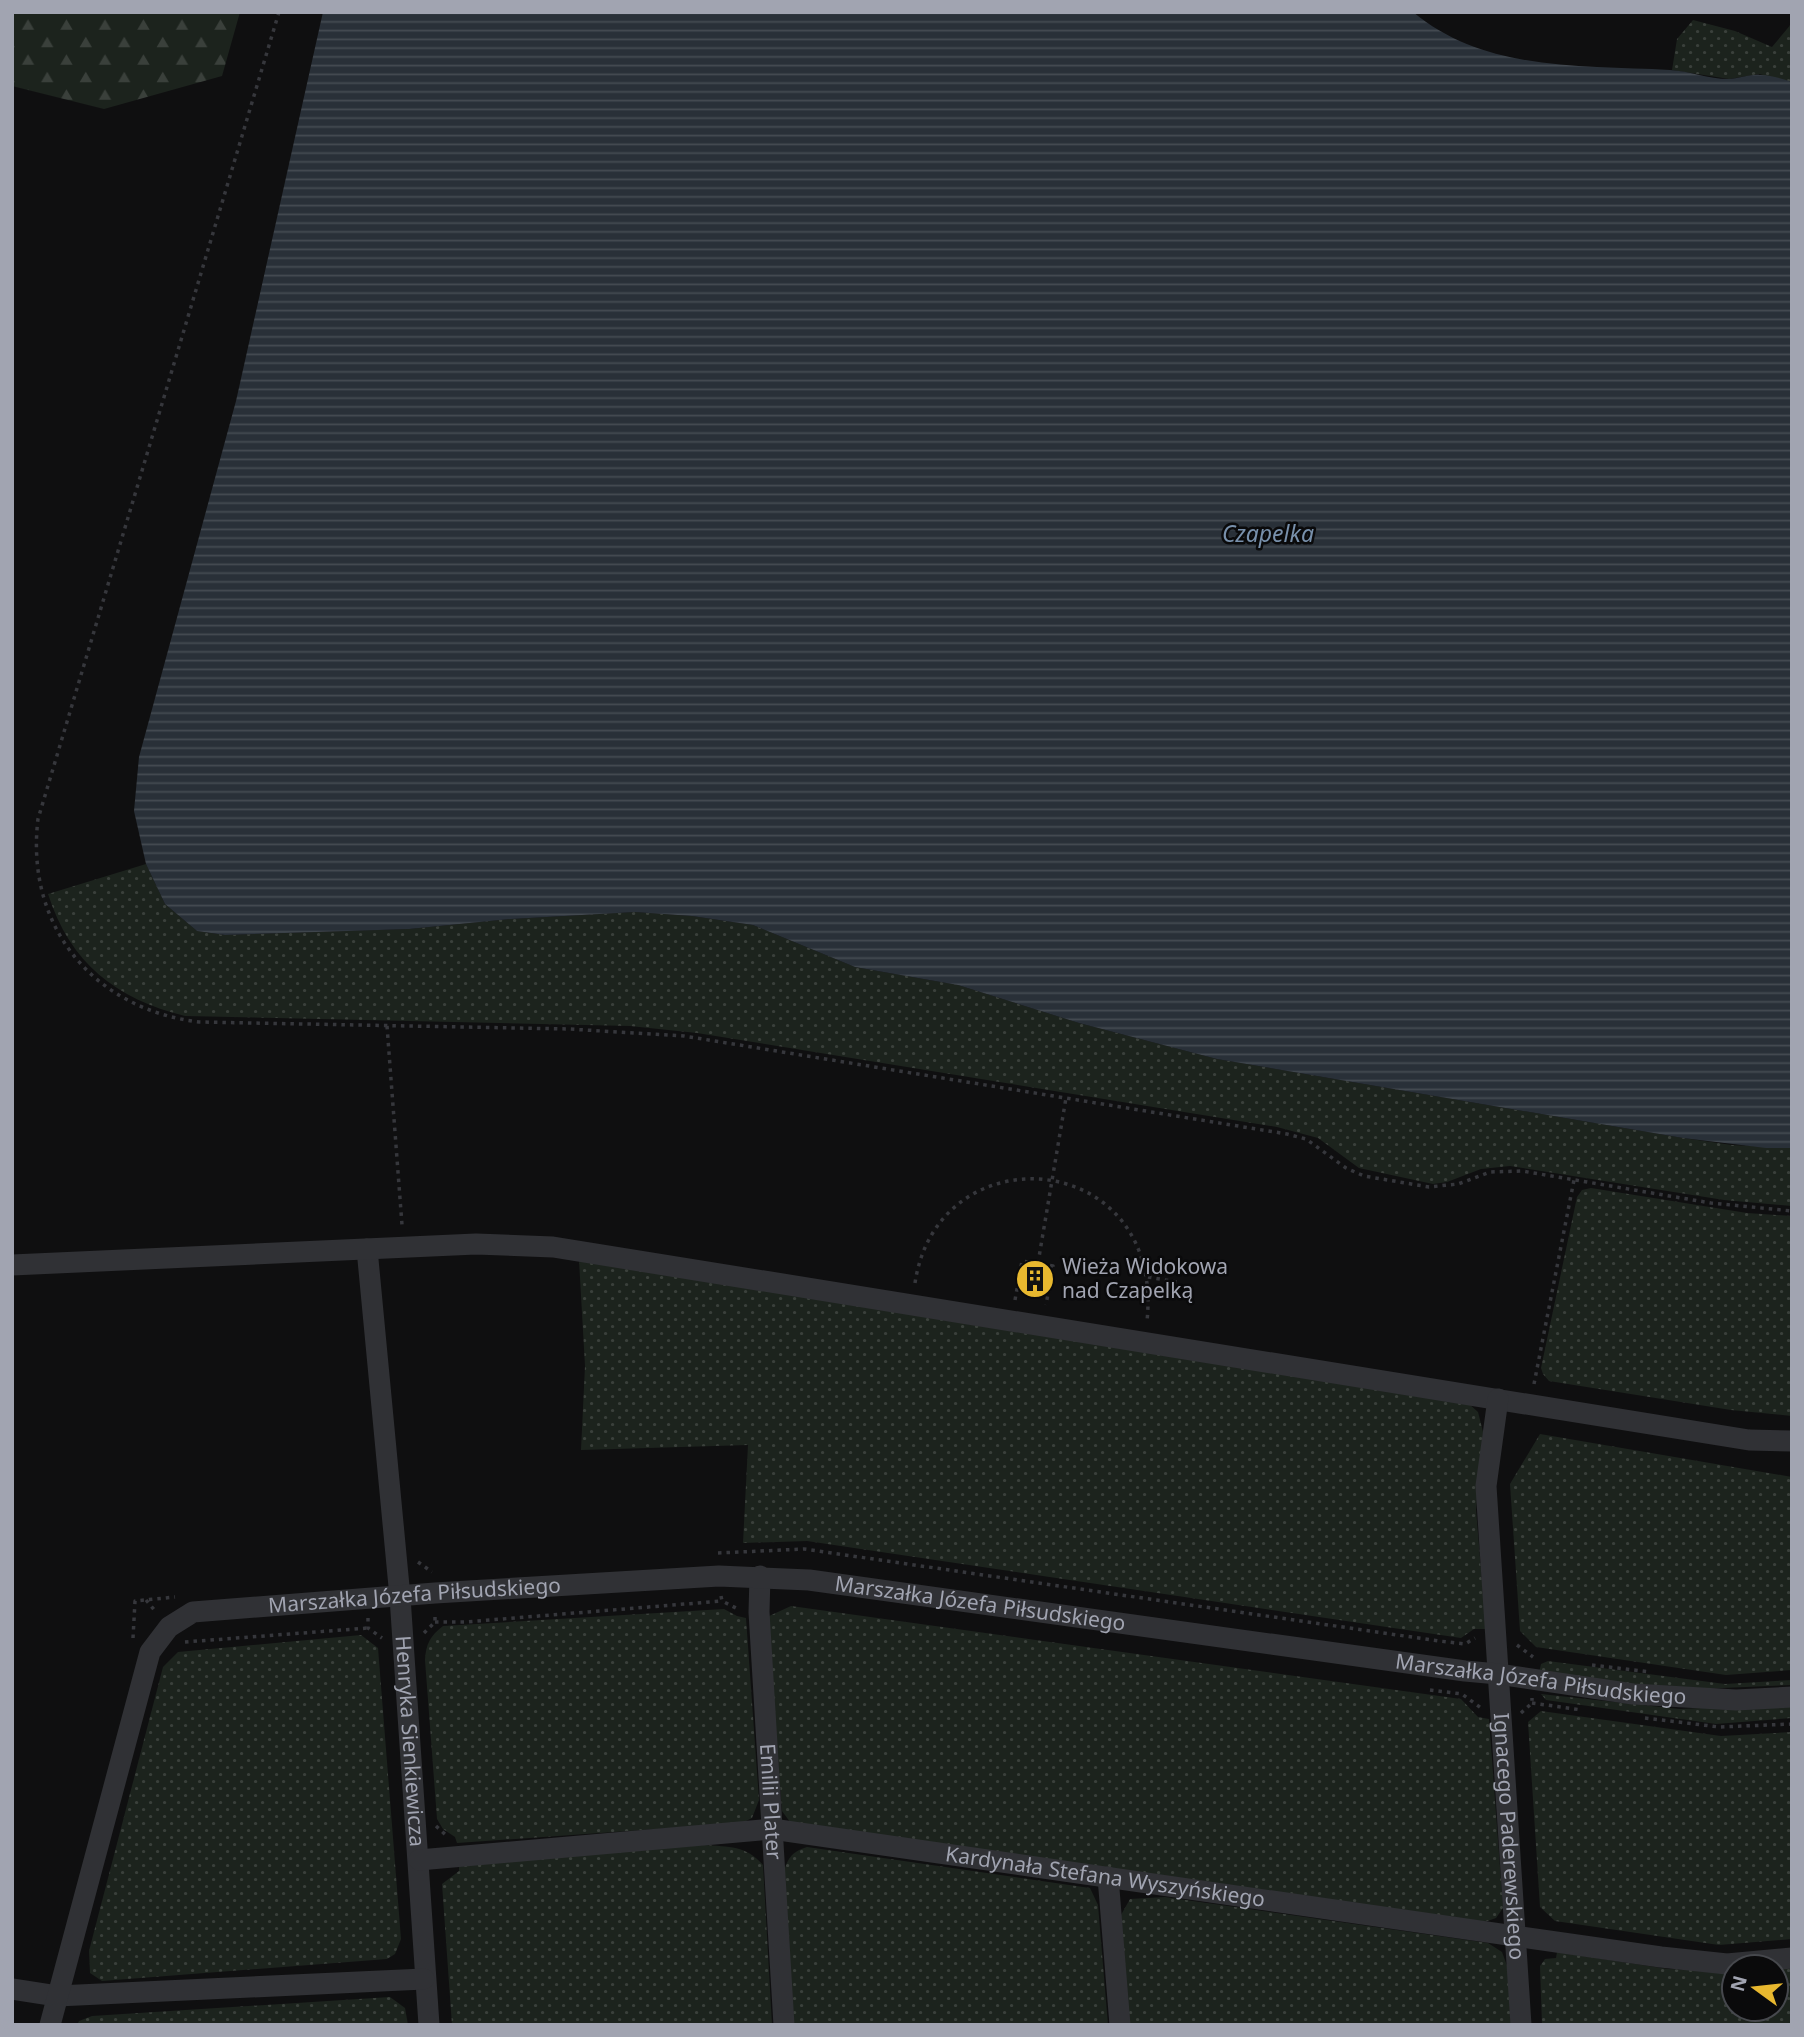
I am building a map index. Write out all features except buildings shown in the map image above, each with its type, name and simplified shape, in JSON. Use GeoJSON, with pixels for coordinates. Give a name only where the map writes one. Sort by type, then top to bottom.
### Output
{"type":"FeatureCollection","features":[{"type":"Feature","properties":{"kind":"street"},"geometry":{"type":"LineString","coordinates":[[12,1265],[476,1244],[553,1247],[1749,1440],[1792,1441]]}},
{"type":"Feature","properties":{"kind":"street","name":"Henryka Sienkiewicza"},"geometry":{"type":"LineString","coordinates":[[367,1249],[400,1597],[429,2025]]}},
{"type":"Feature","properties":{"kind":"street","name":"Ignacego Paderewskiego"},"geometry":{"type":"LineString","coordinates":[[1498,1399],[1486,1486],[1521,2025]]}},
{"type":"Feature","properties":{"kind":"street","name":"Marszałka Józefa Piłsudskiego"},"geometry":{"type":"LineString","coordinates":[[173,1635],[193,1612],[719,1576],[760,1576],[808,1580],[1633,1694],[1736,1700],[1792,1697]]}},
{"type":"Feature","properties":{"kind":"street","name":"Emilii Plater"},"geometry":{"type":"LineString","coordinates":[[760,1576],[759,1612],[784,2025]]}},
{"type":"Feature","properties":{"kind":"street"},"geometry":{"type":"LineString","coordinates":[[50,2025],[150,1652],[173,1635]]}},
{"type":"Feature","properties":{"kind":"street","name":"Kardynała Stefana Wyszyńskiego"},"geometry":{"type":"LineString","coordinates":[[419,1860],[772,1829],[1661,1957],[1727,1964],[1792,1958]]}},
{"type":"Feature","properties":{"kind":"street"},"geometry":{"type":"LineString","coordinates":[[1108,1877],[1120,2025]]}},
{"type":"Feature","properties":{"kind":"street"},"geometry":{"type":"LineString","coordinates":[[12,1990],[57,1996],[424,1979]]}},
{"type":"Feature","properties":{"kind":"path"},"geometry":{"type":"LineString","coordinates":[[279,12],[38,819],[37,861],[45,903],[64,943],[93,978],[132,1004],[176,1019],[199,1022],[569,1029],[684,1036],[1287,1134],[1306,1139],[1364,1176],[1429,1187],[1444,1187],[1490,1172],[1522,1171],[1711,1203],[1792,1211]]}},
{"type":"Feature","properties":{"kind":"path"},"geometry":{"type":"LineString","coordinates":[[387,1026],[402,1225]]}},
{"type":"Feature","properties":{"kind":"path"},"geometry":{"type":"LineString","coordinates":[[1038,1263],[1066,1098]]}},
{"type":"Feature","properties":{"kind":"path"},"geometry":{"type":"LineString","coordinates":[[915,1283],[921,1257],[937,1226],[962,1202],[993,1185],[1009,1181],[1027,1178],[1052,1180],[1093,1195],[1120,1217],[1139,1247],[1148,1277],[1147,1321]]}},
{"type":"Feature","properties":{"kind":"path"},"geometry":{"type":"LineString","coordinates":[[1534,1384],[1574,1180]]}},
{"type":"Feature","properties":{"kind":"path"},"geometry":{"type":"LineString","coordinates":[[1015,1300],[1022,1261],[1038,1263],[1053,1266],[1046,1305]]}},
{"type":"Feature","properties":{"kind":"path"},"geometry":{"type":"LineString","coordinates":[[1148,1277],[1177,1282]]}},
{"type":"Feature","properties":{"kind":"path"},"geometry":{"type":"LineString","coordinates":[[435,1622],[465,1622],[722,1601]]}},
{"type":"Feature","properties":{"kind":"path"},"geometry":{"type":"LineString","coordinates":[[173,1635],[368,1628]]}},
{"type":"Feature","properties":{"kind":"path"},"geometry":{"type":"LineString","coordinates":[[1518,1715],[1532,1703]]}},
{"type":"Feature","properties":{"kind":"green space"},"geometry":{"type":"Polygon","coordinates":[[[12,12],[240,12],[222,76],[104,109],[12,86],[12,12]]]}},
{"type":"Feature","properties":{"kind":"green space"},"geometry":{"type":"Polygon","coordinates":[[[1693,20],[1735,31],[1772,47],[1792,23],[1792,82],[1759,74],[1729,79],[1672,70],[1677,39],[1693,20]]]}},
{"type":"Feature","properties":{"kind":"green space"},"geometry":{"type":"Polygon","coordinates":[[[146,864],[165,904],[197,931],[225,935],[409,929],[511,919],[635,912],[692,916],[753,925],[855,967],[958,985],[1079,1023],[1217,1059],[1683,1138],[1732,1145],[1792,1148],[1792,1206],[1724,1200],[1510,1166],[1481,1169],[1447,1182],[1433,1184],[1359,1168],[1318,1138],[1277,1127],[697,1033],[630,1026],[185,1016],[138,999],[99,974],[69,940],[48,894],[146,864]]]}},
{"type":"Feature","properties":{"kind":"green space"},"geometry":{"type":"Polygon","coordinates":[[[1591,1188],[1747,1213],[1792,1216],[1792,1416],[1731,1410],[1549,1381],[1541,1368],[1577,1197],[1582,1190],[1591,1188]]]}},
{"type":"Feature","properties":{"kind":"green space"},"geometry":{"type":"Polygon","coordinates":[[[579,1260],[1468,1403],[1478,1412],[1483,1432],[1476,1510],[1486,1629],[1474,1629],[1461,1638],[807,1541],[743,1543],[748,1445],[581,1450],[585,1366],[579,1260]]]}},
{"type":"Feature","properties":{"kind":"green space"},"geometry":{"type":"Polygon","coordinates":[[[1540,1434],[1792,1477],[1792,1670],[1726,1675],[1536,1647],[1520,1631],[1510,1484],[1540,1434]]]}},
{"type":"Feature","properties":{"kind":"green space"},"geometry":{"type":"Polygon","coordinates":[[[791,1606],[1461,1699],[1478,1717],[1489,1719],[1503,1908],[1496,1918],[1479,1924],[793,1826],[782,1811],[767,1617],[791,1606]]]}},
{"type":"Feature","properties":{"kind":"green space"},"geometry":{"type":"Polygon","coordinates":[[[724,1609],[746,1618],[759,1800],[752,1818],[742,1823],[457,1843],[455,1837],[443,1829],[437,1819],[425,1660],[430,1641],[443,1626],[724,1609]]]}},
{"type":"Feature","properties":{"kind":"green space"},"geometry":{"type":"Polygon","coordinates":[[[361,1635],[378,1648],[401,1939],[395,1954],[387,1959],[102,1981],[90,1973],[89,1951],[163,1667],[178,1652],[361,1635]]]}},
{"type":"Feature","properties":{"kind":"green space"},"geometry":{"type":"Polygon","coordinates":[[[1548,1661],[1725,1684],[1792,1680],[1792,1685],[1676,1690],[1539,1673],[1541,1664],[1548,1661]]]}},
{"type":"Feature","properties":{"kind":"green space"},"geometry":{"type":"Polygon","coordinates":[[[1541,1694],[1679,1709],[1792,1704],[1792,1718],[1716,1724],[1546,1700],[1541,1694]]]}},
{"type":"Feature","properties":{"kind":"green space"},"geometry":{"type":"Polygon","coordinates":[[[1541,1711],[1721,1736],[1792,1732],[1792,1939],[1719,1945],[1555,1921],[1540,1907],[1528,1722],[1541,1711]]]}},
{"type":"Feature","properties":{"kind":"green space"},"geometry":{"type":"Polygon","coordinates":[[[704,1845],[743,1850],[763,1865],[772,2025],[452,2025],[442,1884],[459,1871],[459,1864],[704,1845]]]}},
{"type":"Feature","properties":{"kind":"green space"},"geometry":{"type":"Polygon","coordinates":[[[807,1847],[1090,1888],[1098,1905],[1108,2025],[793,2025],[783,1875],[790,1857],[807,1847]]]}},
{"type":"Feature","properties":{"kind":"green space"},"geometry":{"type":"Polygon","coordinates":[[[1165,1897],[1488,1943],[1502,1952],[1509,1971],[1512,2025],[1129,2025],[1121,1915],[1130,1899],[1165,1897]]]}},
{"type":"Feature","properties":{"kind":"green space"},"geometry":{"type":"Polygon","coordinates":[[[1557,1952],[1668,1969],[1720,1971],[1720,2023],[1790,2023],[1792,1968],[1792,2025],[1542,2025],[1540,1966],[1545,1959],[1556,1958],[1557,1952]]]}},
{"type":"Feature","properties":{"kind":"green space"},"geometry":{"type":"Polygon","coordinates":[[[390,1997],[405,2008],[408,2025],[77,2025],[79,2021],[92,2016],[390,1997]]]}},
{"type":"Feature","properties":{"kind":"water","name":"Czapelka"},"geometry":{"type":"Polygon","coordinates":[[[323,12],[1413,12],[1441,32],[1471,46],[1536,62],[1670,70],[1721,79],[1764,75],[1792,82],[1792,1148],[1766,1148],[1683,1138],[1217,1059],[1079,1023],[958,985],[855,967],[753,925],[692,916],[635,912],[511,919],[409,929],[225,935],[197,931],[165,904],[146,864],[134,811],[139,757],[236,401],[323,12]]]}},
{"type":"Feature","properties":{"kind":"place","name":"Wieża Widokowa nad Czapelką"},"geometry":{"type":"Point","coordinates":[1035,1279]}}]}
